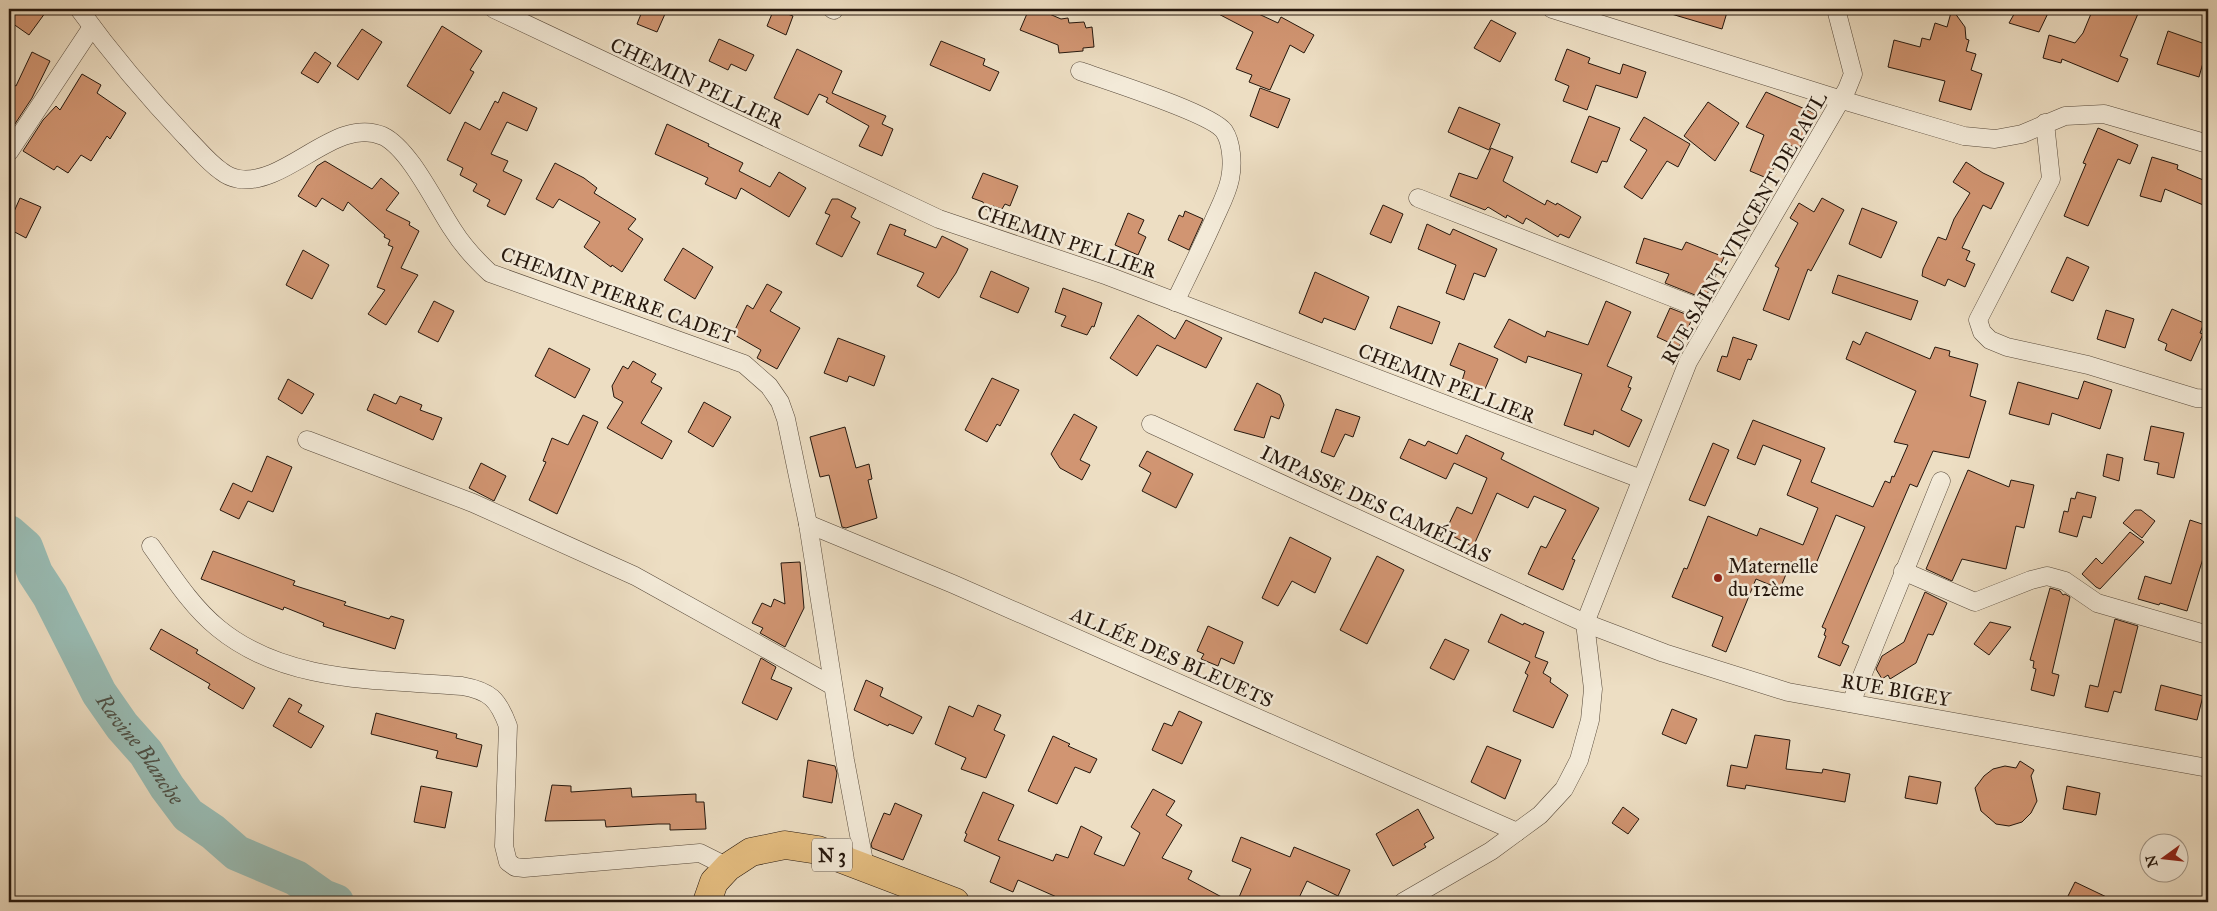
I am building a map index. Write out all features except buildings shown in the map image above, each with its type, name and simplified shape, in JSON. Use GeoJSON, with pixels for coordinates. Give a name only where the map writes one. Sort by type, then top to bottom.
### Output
{"type":"FeatureCollection","features":[{"type":"Feature","properties":{"kind":"main road","name":"N 3"},"geometry":{"type":"LineString","coordinates":[[716,884],[751,852],[785,845],[818,850],[955,902]]}},
{"type":"Feature","properties":{"kind":"street","name":"CHEMIN PIERRE CADET"},"geometry":{"type":"LineString","coordinates":[[79,9],[172,122],[222,172],[236,179],[251,180],[267,176],[326,144],[345,136],[364,132],[383,136],[401,149],[453,230],[474,258],[490,273],[744,364],[769,386],[780,402],[786,419],[808,524],[833,686],[865,867]]}},
{"type":"Feature","properties":{"kind":"street","name":"CHEMIN PELLIER"},"geometry":{"type":"LineString","coordinates":[[494,9],[939,219],[1108,276],[1641,480]]}},
{"type":"Feature","properties":{"kind":"street"},"geometry":{"type":"LineString","coordinates":[[1552,9],[1842,100],[1972,136],[1994,139],[2022,134],[2065,116],[2104,114],[2208,144]]}},
{"type":"Feature","properties":{"kind":"street","name":"RUE SAINT-VINCENT DE PAUL"},"geometry":{"type":"LineString","coordinates":[[1403,902],[1491,851],[1540,815],[1564,789],[1579,760],[1590,720],[1593,689],[1585,623],[1688,362],[1842,100],[1853,74],[1836,9]]}},
{"type":"Feature","properties":{"kind":"street"},"geometry":{"type":"LineString","coordinates":[[9,152],[92,27]]}},
{"type":"Feature","properties":{"kind":"street"},"geometry":{"type":"LineString","coordinates":[[1080,70],[1187,111],[1216,124],[1224,132],[1232,162],[1230,180],[1221,204],[1175,302]]}},
{"type":"Feature","properties":{"kind":"street"},"geometry":{"type":"LineString","coordinates":[[2045,123],[2051,179],[1978,320],[1982,332],[1990,340],[2007,347],[2088,365],[2196,398],[2208,399]]}},
{"type":"Feature","properties":{"kind":"street"},"geometry":{"type":"LineString","coordinates":[[1418,198],[1715,314]]}},
{"type":"Feature","properties":{"kind":"street","name":"IMPASSE DES CAMÉLIAS"},"geometry":{"type":"LineString","coordinates":[[1150,424],[1585,623]]}},
{"type":"Feature","properties":{"kind":"street"},"geometry":{"type":"LineString","coordinates":[[307,440],[473,503],[635,576],[833,686]]}},
{"type":"Feature","properties":{"kind":"street"},"geometry":{"type":"LineString","coordinates":[[1851,703],[1941,481]]}},
{"type":"Feature","properties":{"kind":"street","name":"ALLÉE DES BLEUETS"},"geometry":{"type":"LineString","coordinates":[[808,524],[953,584],[1517,832]]}},
{"type":"Feature","properties":{"kind":"street"},"geometry":{"type":"LineString","coordinates":[[150,546],[196,606],[217,628],[242,645],[282,664],[324,675],[462,686],[477,689],[493,697],[502,708],[508,726],[504,846],[508,862],[515,867],[524,868],[700,853],[716,884]]}},
{"type":"Feature","properties":{"kind":"street"},"geometry":{"type":"LineString","coordinates":[[1904,571],[1975,602],[2031,580],[2047,576],[2065,581],[2097,603],[2208,635]]}},
{"type":"Feature","properties":{"kind":"street","name":"RUE BIGEY"},"geometry":{"type":"LineString","coordinates":[[1585,623],[1664,653],[1788,692],[2208,768]]}},
{"type":"Feature","properties":{"kind":"waterway","name":"Ravine Blanche"},"geometry":{"type":"LineString","coordinates":[[9,533],[25,547],[35,573],[50,596],[99,693],[122,726],[146,753],[167,787],[188,815],[213,832],[237,853],[296,878],[323,897],[336,902]]}},
{"type":"Feature","properties":{"kind":"place","name":"Maternelle du 12ème"},"geometry":{"type":"Point","coordinates":[1718,578]}}]}
